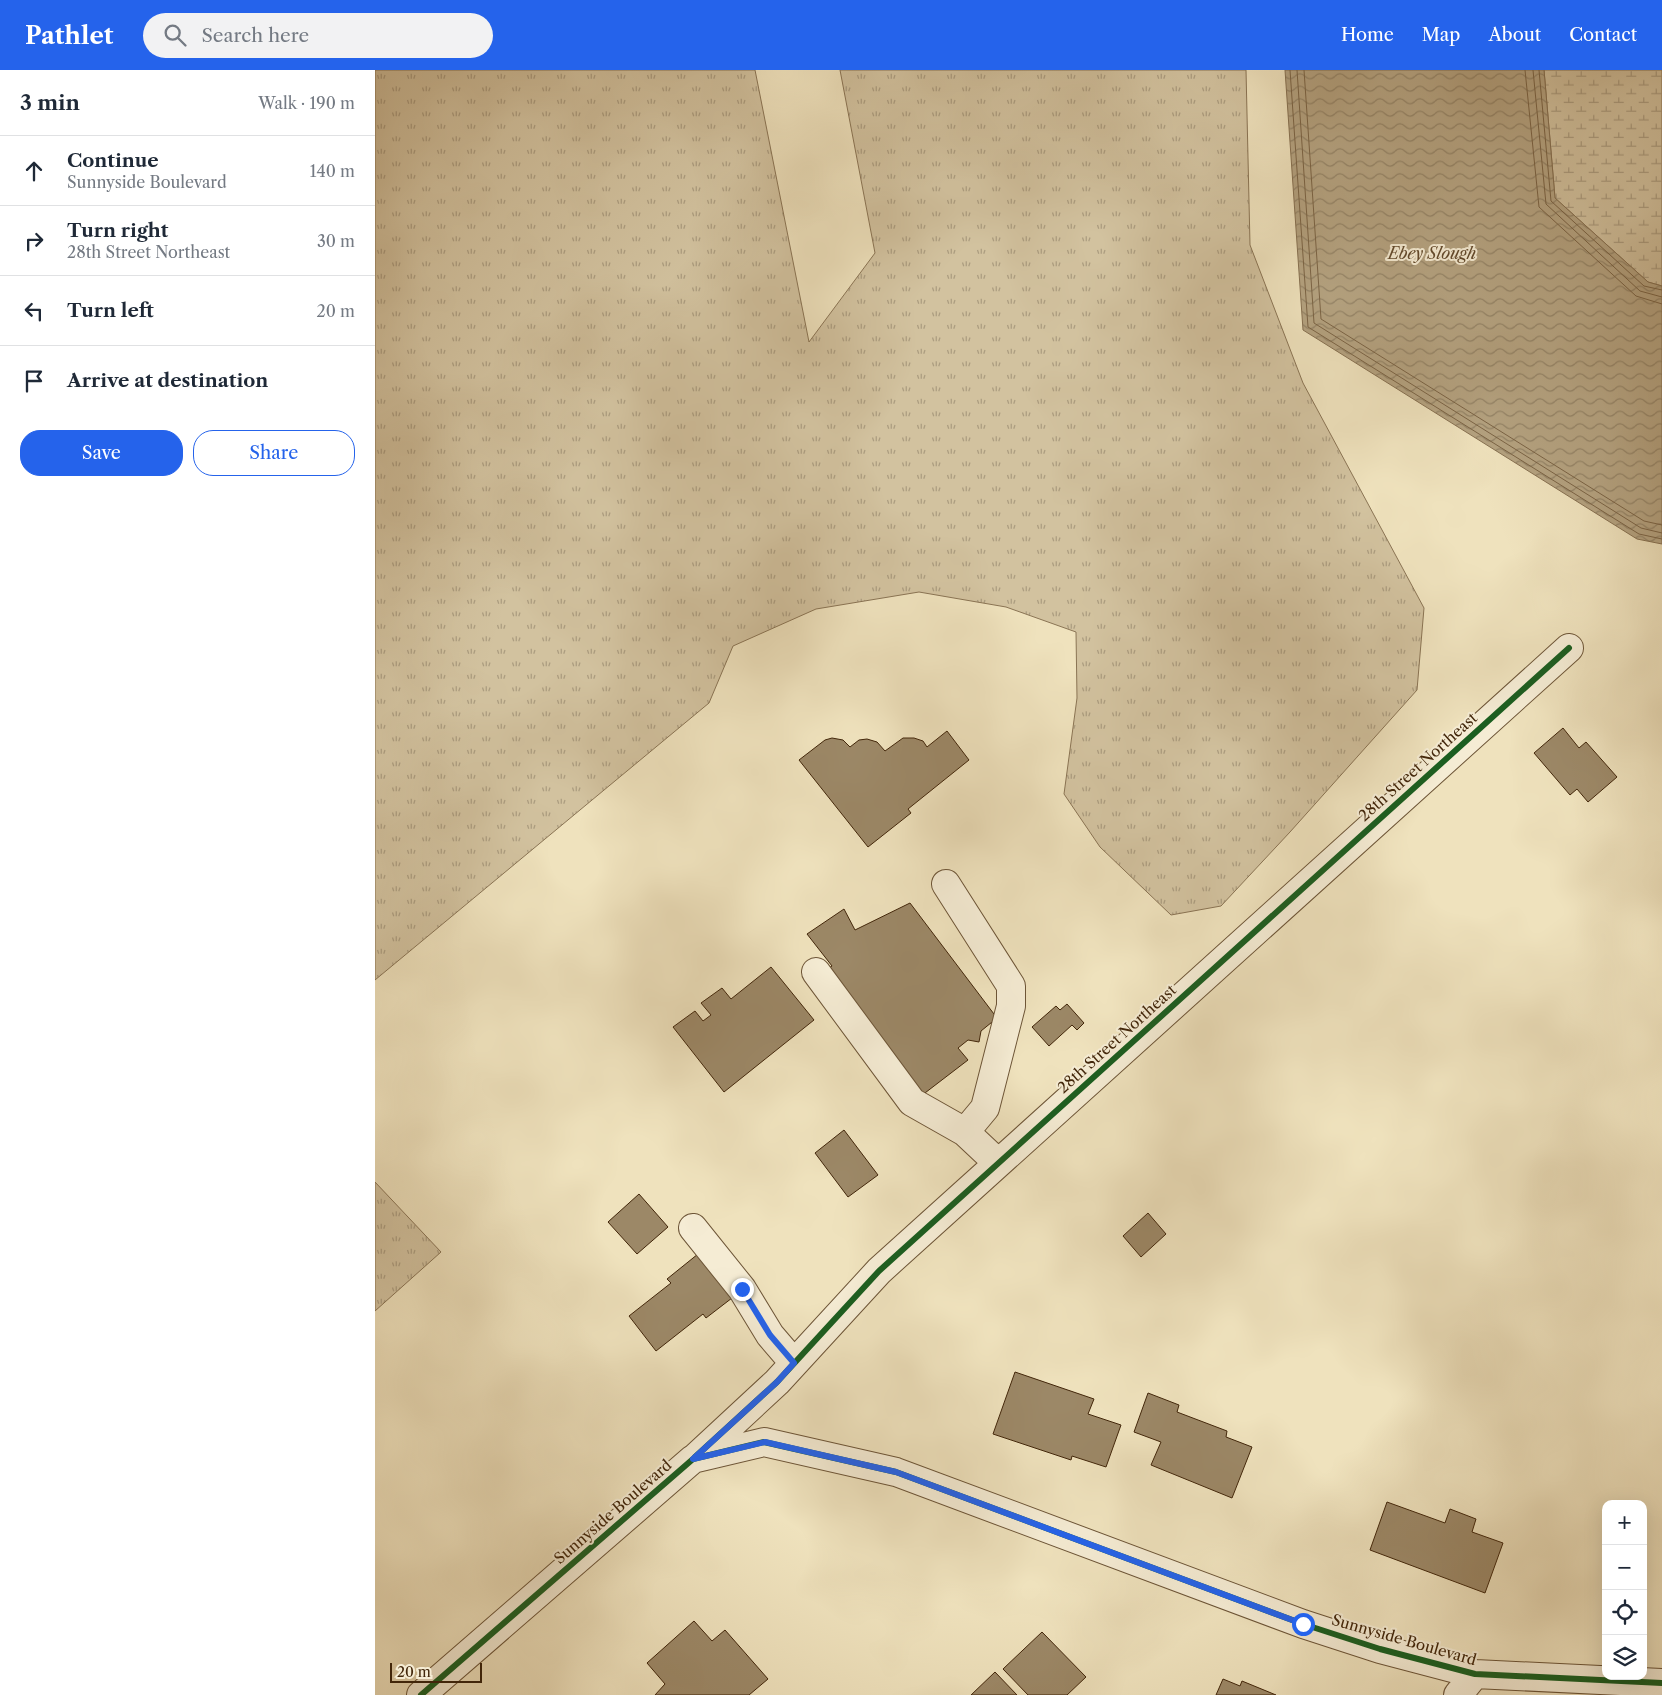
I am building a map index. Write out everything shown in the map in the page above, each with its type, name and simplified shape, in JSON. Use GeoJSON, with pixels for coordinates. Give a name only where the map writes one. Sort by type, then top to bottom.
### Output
{"type":"FeatureCollection","features":[{"type":"Feature","properties":{"kind":"street","name":"28th Street Northeast"},"geometry":{"type":"LineString","coordinates":[[693,1459],[777,1382],[879,1271],[1569,648]]}},
{"type":"Feature","properties":{"kind":"street"},"geometry":{"type":"LineString","coordinates":[[946,884],[1011,986],[1011,1006],[985,1108],[965,1132]]}},
{"type":"Feature","properties":{"kind":"street"},"geometry":{"type":"LineString","coordinates":[[816,972],[912,1102],[965,1132],[998,1163]]}},
{"type":"Feature","properties":{"kind":"street"},"geometry":{"type":"LineString","coordinates":[[693,1228],[742,1289],[770,1335],[794,1363]]}},
{"type":"Feature","properties":{"kind":"street","name":"Sunnyside Boulevard"},"geometry":{"type":"LineString","coordinates":[[421,1695],[693,1459],[765,1442],[896,1472],[1303,1624],[1380,1649],[1466,1685],[1662,1683]]}},
{"type":"Feature","properties":{"kind":"green space"},"geometry":{"type":"Polygon","coordinates":[[[375,70],[755,70],[809,342],[875,253],[840,70],[1246,70],[1250,245],[1303,383],[1424,608],[1417,690],[1221,906],[1171,915],[1100,847],[1064,794],[1077,698],[1076,632],[1006,607],[919,592],[816,609],[733,646],[709,703],[375,980],[375,70]]]}},
{"type":"Feature","properties":{"kind":"green space"},"geometry":{"type":"Polygon","coordinates":[[[1544,70],[1662,70],[1662,286],[1648,282],[1555,198],[1544,70]]]}},
{"type":"Feature","properties":{"kind":"green space"},"geometry":{"type":"Polygon","coordinates":[[[375,1182],[441,1252],[375,1311],[375,1182]]]}},
{"type":"Feature","properties":{"kind":"water","name":"Ebey Slough"},"geometry":{"type":"Polygon","coordinates":[[[1285,70],[1544,70],[1555,198],[1648,282],[1662,286],[1662,544],[1637,539],[1303,330],[1285,70]]]}},
{"type":"Feature","properties":{"kind":"building"},"geometry":{"type":"Polygon","coordinates":[[[1563,728],[1579,748],[1586,742],[1617,777],[1588,802],[1577,789],[1570,795],[1534,753],[1563,728]]]}},
{"type":"Feature","properties":{"kind":"building"},"geometry":{"type":"Polygon","coordinates":[[[947,731],[969,760],[908,809],[911,813],[868,847],[799,760],[825,740],[832,738],[843,740],[850,747],[859,740],[867,739],[877,742],[885,751],[903,738],[914,738],[923,741],[927,747],[947,731]]]}},
{"type":"Feature","properties":{"kind":"building"},"geometry":{"type":"Polygon","coordinates":[[[910,903],[997,1018],[981,1031],[979,1042],[968,1040],[958,1048],[968,1060],[921,1096],[827,969],[832,966],[807,934],[844,909],[855,930],[910,903]]]}},
{"type":"Feature","properties":{"kind":"building"},"geometry":{"type":"Polygon","coordinates":[[[771,967],[814,1020],[724,1092],[673,1027],[695,1011],[703,1021],[711,1015],[701,1003],[722,988],[731,999],[771,967]]]}},
{"type":"Feature","properties":{"kind":"building"},"geometry":{"type":"Polygon","coordinates":[[[1067,1004],[1084,1023],[1077,1030],[1072,1025],[1049,1046],[1032,1027],[1056,1006],[1060,1010],[1067,1004]]]}},
{"type":"Feature","properties":{"kind":"building"},"geometry":{"type":"Polygon","coordinates":[[[844,1130],[878,1175],[848,1197],[815,1153],[844,1130]]]}},
{"type":"Feature","properties":{"kind":"building"},"geometry":{"type":"Polygon","coordinates":[[[639,1194],[668,1227],[637,1254],[608,1222],[639,1194]]]}},
{"type":"Feature","properties":{"kind":"building"},"geometry":{"type":"Polygon","coordinates":[[[1148,1213],[1166,1234],[1141,1257],[1123,1236],[1148,1213]]]}},
{"type":"Feature","properties":{"kind":"building"},"geometry":{"type":"Polygon","coordinates":[[[698,1254],[732,1298],[706,1318],[703,1314],[656,1351],[629,1316],[671,1283],[667,1279],[698,1254]]]}},
{"type":"Feature","properties":{"kind":"building"},"geometry":{"type":"Polygon","coordinates":[[[1015,1372],[1094,1399],[1088,1414],[1121,1425],[1106,1467],[1072,1456],[1071,1460],[993,1434],[1015,1372]]]}},
{"type":"Feature","properties":{"kind":"building"},"geometry":{"type":"Polygon","coordinates":[[[1148,1393],[1179,1405],[1177,1412],[1227,1431],[1226,1437],[1252,1447],[1232,1498],[1151,1465],[1161,1442],[1134,1432],[1148,1393]]]}},
{"type":"Feature","properties":{"kind":"building"},"geometry":{"type":"Polygon","coordinates":[[[1387,1502],[1445,1523],[1450,1509],[1476,1519],[1472,1532],[1503,1543],[1485,1593],[1370,1550],[1387,1502]]]}},
{"type":"Feature","properties":{"kind":"building"},"geometry":{"type":"Polygon","coordinates":[[[694,1621],[712,1641],[725,1630],[768,1679],[749,1695],[655,1695],[665,1684],[647,1663],[694,1621]]]}},
{"type":"Feature","properties":{"kind":"building"},"geometry":{"type":"Polygon","coordinates":[[[1042,1632],[1086,1677],[1067,1695],[1028,1695],[1003,1669],[1042,1632]]]}},
{"type":"Feature","properties":{"kind":"building"},"geometry":{"type":"Polygon","coordinates":[[[995,1672],[1017,1695],[971,1695],[995,1672]]]}},
{"type":"Feature","properties":{"kind":"building"},"geometry":{"type":"Polygon","coordinates":[[[1223,1679],[1240,1686],[1242,1681],[1276,1695],[1216,1695],[1223,1679]]]}},
{"type":"Feature","properties":{"kind":"cycle path"},"geometry":{"type":"LineString","coordinates":[[695,1457],[777,1382],[879,1271],[1569,648]]}},
{"type":"Feature","properties":{"kind":"cycle path"},"geometry":{"type":"LineString","coordinates":[[421,1695],[693,1459],[764,1442],[896,1472],[1303,1624],[1380,1649],[1475,1674],[1662,1683]]}},
{"type":"Feature","properties":{"kind":"route"},"geometry":{"type":"LineString","coordinates":[[742,1289],[770,1335],[794,1363],[777,1382],[693,1459],[765,1442],[896,1472],[1303,1624]]}}]}
